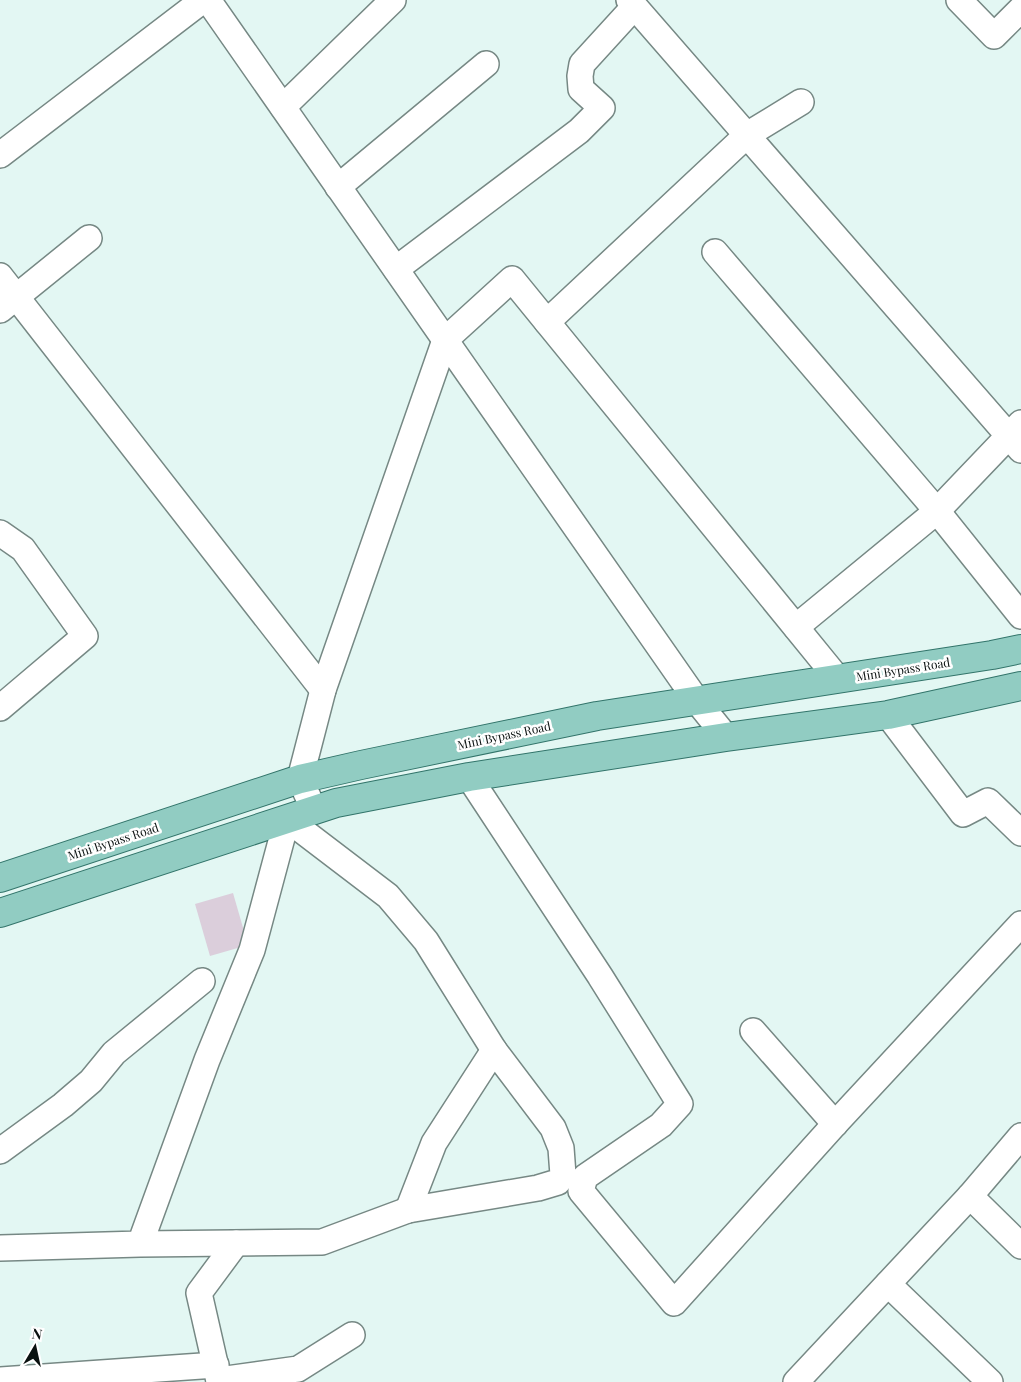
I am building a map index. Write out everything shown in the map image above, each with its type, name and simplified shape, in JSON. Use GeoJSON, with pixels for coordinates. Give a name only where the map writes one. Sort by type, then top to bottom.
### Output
{"type":"FeatureCollection","features":[{"type":"Feature","properties":{"kind":"main road","name":"Mini Bypass Road"},"geometry":{"type":"LineString","coordinates":[[0,878],[300,779],[597,716],[1021,649]]}},
{"type":"Feature","properties":{"kind":"main road"},"geometry":{"type":"LineString","coordinates":[[0,913],[336,803],[470,777],[726,737],[888,715],[1021,686]]}},
{"type":"Feature","properties":{"kind":"street"},"geometry":{"type":"LineString","coordinates":[[0,155],[203,0]]}},
{"type":"Feature","properties":{"kind":"street"},"geometry":{"type":"LineString","coordinates":[[208,0],[697,701],[726,737]]}},
{"type":"Feature","properties":{"kind":"street"},"geometry":{"type":"LineString","coordinates":[[283,106],[394,0]]}},
{"type":"Feature","properties":{"kind":"street"},"geometry":{"type":"LineString","coordinates":[[959,0],[994,36],[1021,9]]}},
{"type":"Feature","properties":{"kind":"street"},"geometry":{"type":"LineString","coordinates":[[396,269],[579,131],[602,108],[581,89],[580,76],[582,64],[632,3],[747,135],[1017,437],[938,511],[796,627]]}},
{"type":"Feature","properties":{"kind":"street"},"geometry":{"type":"LineString","coordinates":[[338,187],[486,64]]}},
{"type":"Feature","properties":{"kind":"street"},"geometry":{"type":"LineString","coordinates":[[546,322],[747,135],[801,102]]}},
{"type":"Feature","properties":{"kind":"street"},"geometry":{"type":"LineString","coordinates":[[9,303],[89,238]]}},
{"type":"Feature","properties":{"kind":"street"},"geometry":{"type":"LineString","coordinates":[[715,252],[938,511],[1021,616]]}},
{"type":"Feature","properties":{"kind":"street"},"geometry":{"type":"LineString","coordinates":[[0,276],[9,303],[323,690]]}},
{"type":"Feature","properties":{"kind":"street"},"geometry":{"type":"LineString","coordinates":[[314,810],[300,779],[323,690],[445,340],[512,279],[838,679]]}},
{"type":"Feature","properties":{"kind":"street"},"geometry":{"type":"LineString","coordinates":[[0,533],[23,549],[84,636],[0,708]]}},
{"type":"Feature","properties":{"kind":"street"},"geometry":{"type":"LineString","coordinates":[[888,715],[963,814],[988,801],[1021,833]]}},
{"type":"Feature","properties":{"kind":"street"},"geometry":{"type":"LineString","coordinates":[[470,777],[600,976],[680,1104],[661,1125],[585,1177],[581,1191],[674,1303],[835,1124],[1021,924]]}},
{"type":"Feature","properties":{"kind":"street"},"geometry":{"type":"LineString","coordinates":[[0,1248],[322,1242],[408,1210],[538,1188],[558,1182],[563,1175],[561,1148],[553,1128],[494,1050],[426,941],[388,896],[287,819],[252,950],[208,1060],[140,1244]]}},
{"type":"Feature","properties":{"kind":"street"},"geometry":{"type":"LineString","coordinates":[[0,1151],[91,1082],[114,1053],[202,981]]}},
{"type":"Feature","properties":{"kind":"street"},"geometry":{"type":"LineString","coordinates":[[753,1031],[835,1124]]}},
{"type":"Feature","properties":{"kind":"street"},"geometry":{"type":"LineString","coordinates":[[408,1210],[434,1143],[494,1050]]}},
{"type":"Feature","properties":{"kind":"street"},"geometry":{"type":"LineString","coordinates":[[796,1382],[970,1196],[1021,1136]]}},
{"type":"Feature","properties":{"kind":"street"},"geometry":{"type":"LineString","coordinates":[[970,1196],[1021,1246]]}},
{"type":"Feature","properties":{"kind":"street"},"geometry":{"type":"LineString","coordinates":[[218,1376],[199,1293],[236,1243]]}},
{"type":"Feature","properties":{"kind":"street"},"geometry":{"type":"LineString","coordinates":[[888,1284],[983,1380]]}},
{"type":"Feature","properties":{"kind":"street"},"geometry":{"type":"LineString","coordinates":[[0,1380],[218,1376],[298,1369],[352,1334]]}},
{"type":"Feature","properties":{"kind":"building"},"geometry":{"type":"Polygon","coordinates":[[[233,893],[248,945],[210,956],[195,904],[233,893]]]}}]}
